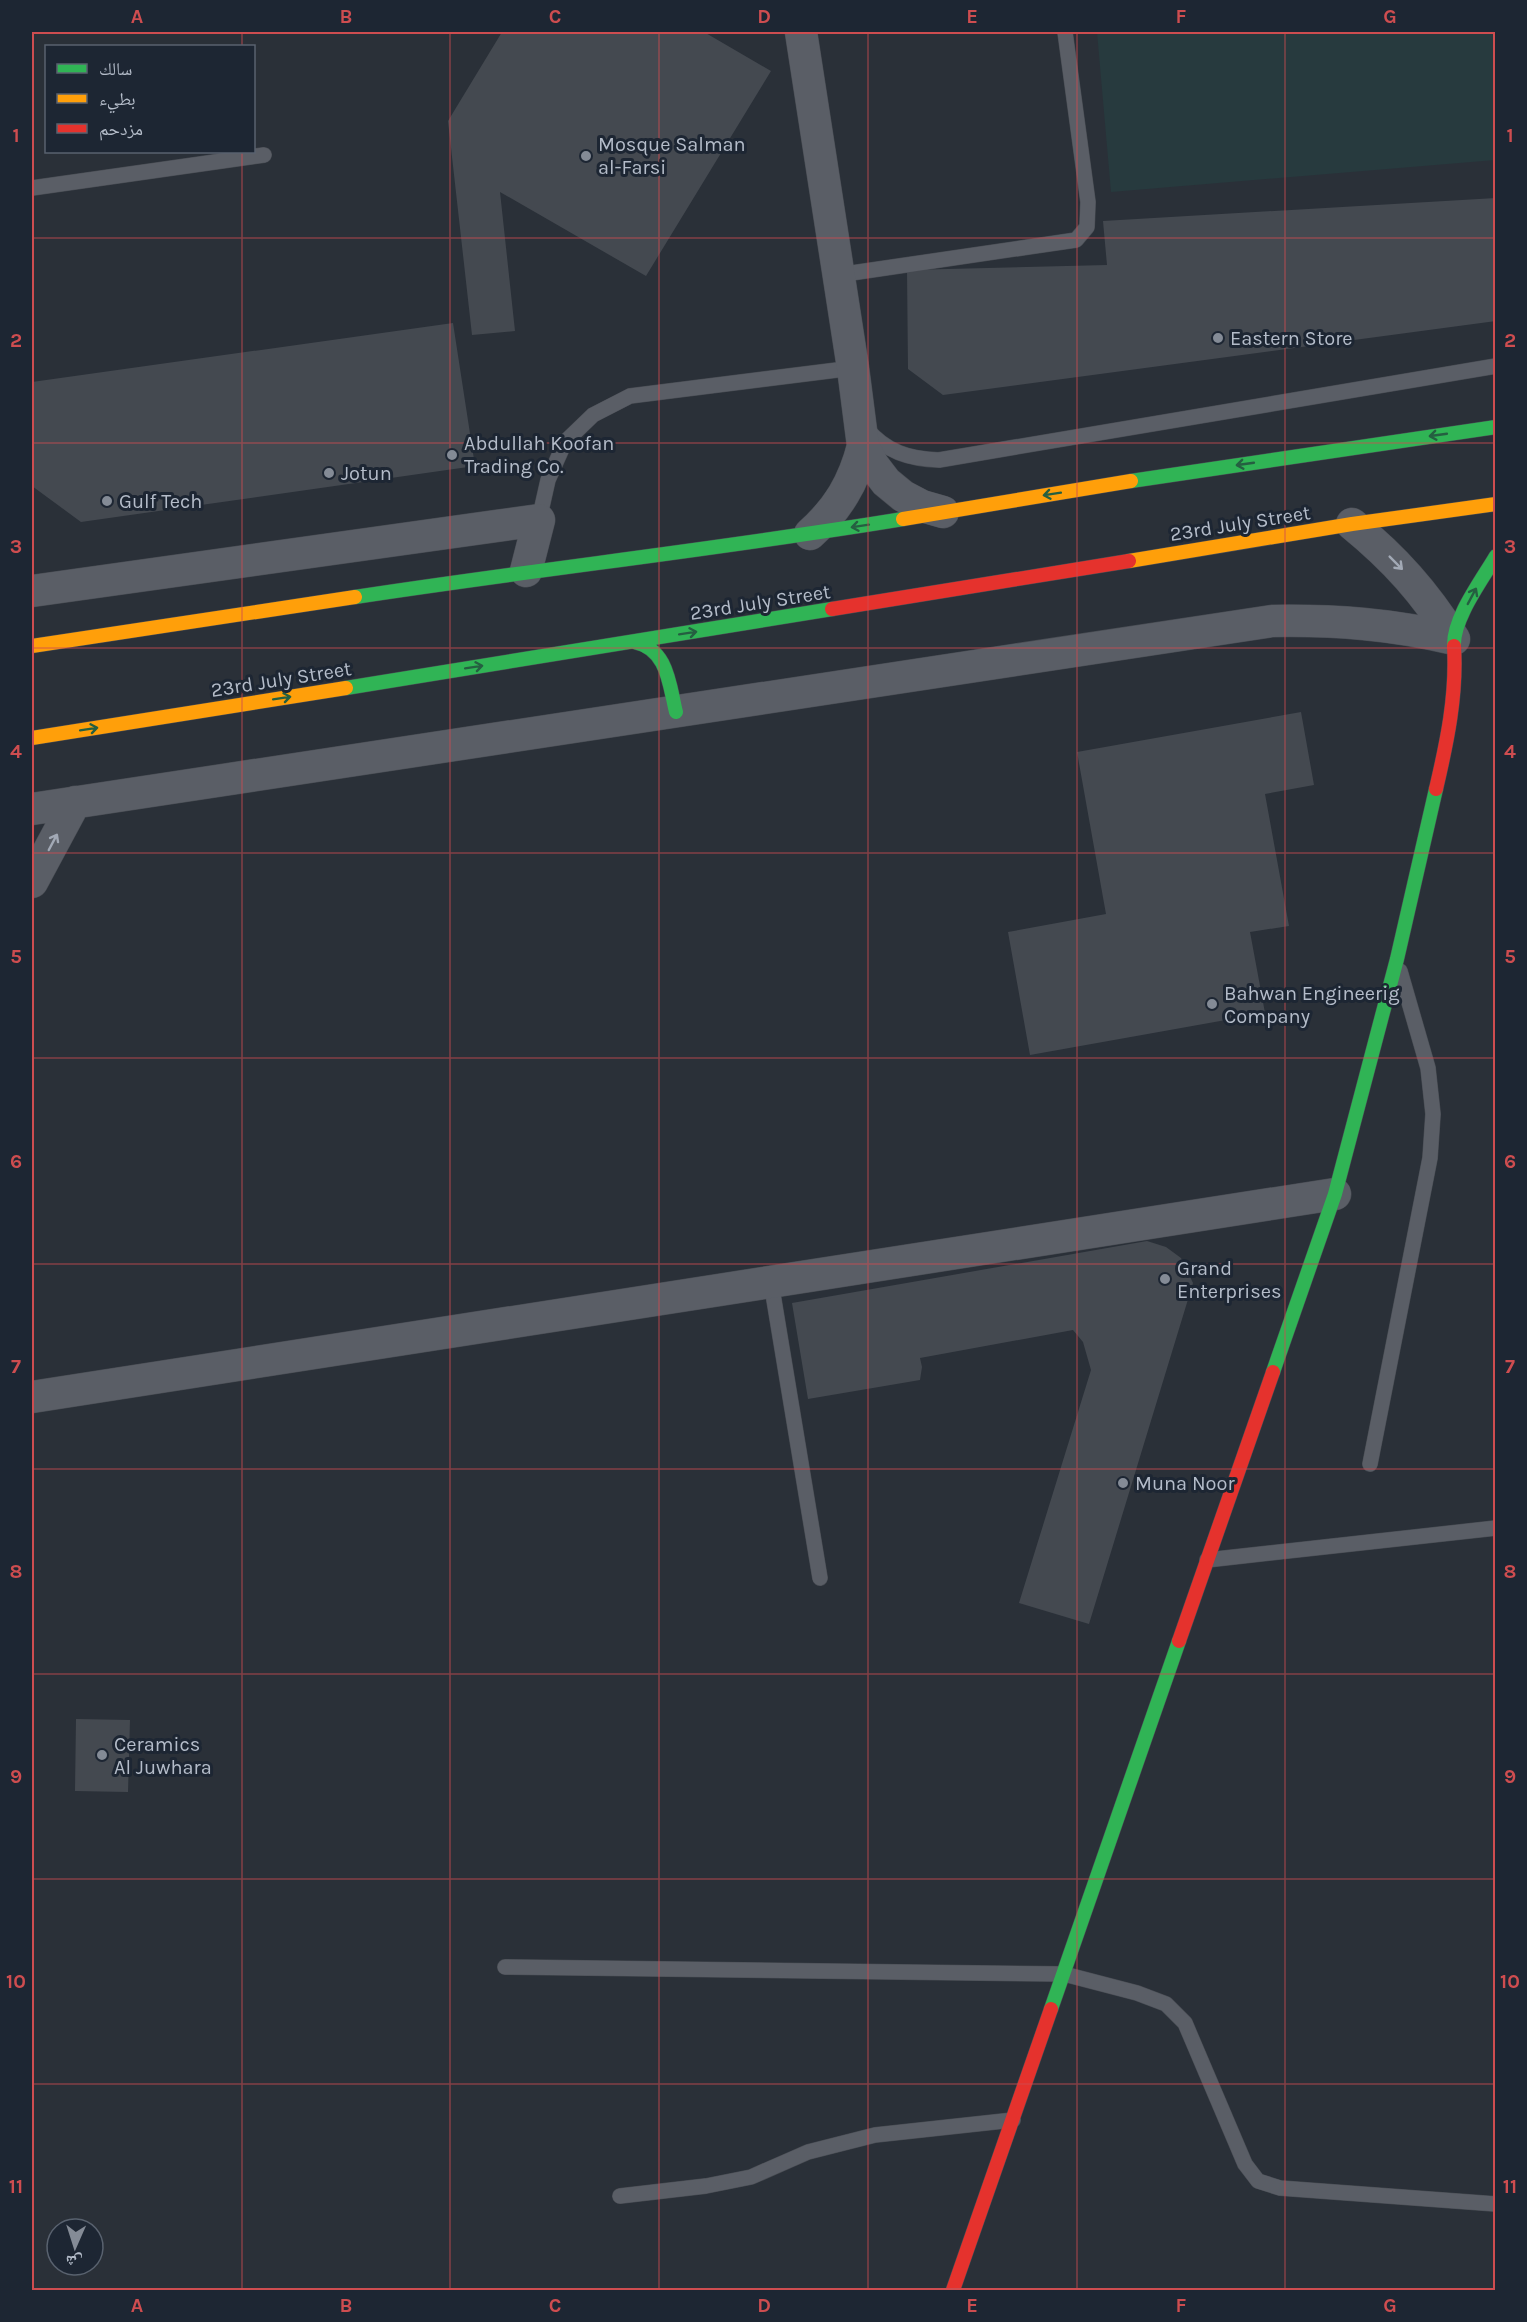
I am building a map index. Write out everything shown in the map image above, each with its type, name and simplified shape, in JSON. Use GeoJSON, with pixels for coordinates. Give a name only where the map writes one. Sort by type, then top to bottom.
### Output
{"type":"FeatureCollection","features":[{"type":"Feature","properties":{"kind":"main road"},"geometry":{"type":"LineString","coordinates":[[32,646],[526,571],[810,534],[1143,479],[1496,427]]}},
{"type":"Feature","properties":{"kind":"main road","name":"23rd July Street"},"geometry":{"type":"LineString","coordinates":[[32,738],[1352,524],[1496,504]]}},
{"type":"Feature","properties":{"kind":"main road"},"geometry":{"type":"LineString","coordinates":[[953,2290],[1335,1194],[1397,959],[1446,747],[1456,676],[1454,639],[1466,606],[1496,556]]}},
{"type":"Feature","properties":{"kind":"main road"},"geometry":{"type":"LineString","coordinates":[[634,642],[649,646],[664,663],[676,712]]}},
{"type":"Feature","properties":{"kind":"street"},"geometry":{"type":"LineString","coordinates":[[801,32],[861,433],[858,466],[839,503],[810,534]]}},
{"type":"Feature","properties":{"kind":"street"},"geometry":{"type":"LineString","coordinates":[[861,433],[873,465],[894,489],[922,506],[943,512]]}},
{"type":"Feature","properties":{"kind":"street"},"geometry":{"type":"LineString","coordinates":[[32,591],[539,520],[526,571]]}},
{"type":"Feature","properties":{"kind":"street"},"geometry":{"type":"LineString","coordinates":[[1352,524],[1409,576],[1434,606],[1454,639]]}},
{"type":"Feature","properties":{"kind":"street"},"geometry":{"type":"LineString","coordinates":[[32,809],[1272,621],[1364,622],[1454,639]]}},
{"type":"Feature","properties":{"kind":"street"},"geometry":{"type":"LineString","coordinates":[[32,882],[75,802]]}},
{"type":"Feature","properties":{"kind":"street"},"geometry":{"type":"LineString","coordinates":[[32,1397],[1335,1194]]}},
{"type":"Feature","properties":{"kind":"lane"},"geometry":{"type":"LineString","coordinates":[[838,275],[1077,240],[1087,226],[1088,202],[1065,32]]}},
{"type":"Feature","properties":{"kind":"lane"},"geometry":{"type":"LineString","coordinates":[[32,188],[264,155]]}},
{"type":"Feature","properties":{"kind":"lane"},"geometry":{"type":"LineString","coordinates":[[861,433],[894,452],[916,459],[939,460],[1496,366]]}},
{"type":"Feature","properties":{"kind":"lane"},"geometry":{"type":"LineString","coordinates":[[539,520],[548,480],[565,442],[593,415],[630,396],[853,368]]}},
{"type":"Feature","properties":{"kind":"lane"},"geometry":{"type":"LineString","coordinates":[[1370,1464],[1430,1158],[1433,1114],[1428,1068],[1397,959]]}},
{"type":"Feature","properties":{"kind":"lane"},"geometry":{"type":"LineString","coordinates":[[771,1282],[820,1578]]}},
{"type":"Feature","properties":{"kind":"lane"},"geometry":{"type":"LineString","coordinates":[[1207,1560],[1496,1528]]}},
{"type":"Feature","properties":{"kind":"lane"},"geometry":{"type":"LineString","coordinates":[[505,1967],[1064,1974],[1137,1993],[1166,2004],[1185,2023],[1245,2164],[1258,2181],[1280,2188],[1496,2204]]}},
{"type":"Feature","properties":{"kind":"lane"},"geometry":{"type":"LineString","coordinates":[[620,2196],[706,2186],[751,2177],[808,2152],[875,2135],[1012,2120]]}},
{"type":"Feature","properties":{"kind":"green space"},"geometry":{"type":"Polygon","coordinates":[[[1097,32],[1495,32],[1495,160],[1111,192],[1097,32]]]}},
{"type":"Feature","properties":{"kind":"building","name":"Mosque Salman al-Farsi"},"geometry":{"type":"Polygon","coordinates":[[[502,32],[704,32],[771,71],[646,276],[500,192],[515,331],[472,335],[448,121],[502,32]]]}},
{"type":"Feature","properties":{"kind":"building"},"geometry":{"type":"Polygon","coordinates":[[[1496,198],[1496,321],[943,395],[908,369],[907,270],[1107,265],[1103,221],[1496,198]]]}},
{"type":"Feature","properties":{"kind":"building"},"geometry":{"type":"Polygon","coordinates":[[[453,323],[475,466],[81,522],[32,486],[32,382],[453,323]]]}},
{"type":"Feature","properties":{"kind":"building"},"geometry":{"type":"Polygon","coordinates":[[[1301,712],[1314,785],[1265,794],[1289,926],[1250,932],[1265,1013],[1030,1055],[1008,932],[1106,914],[1077,752],[1301,712]]]}},
{"type":"Feature","properties":{"kind":"building"},"geometry":{"type":"Polygon","coordinates":[[[1147,1241],[1166,1247],[1181,1258],[1193,1283],[1089,1624],[1019,1603],[1091,1370],[1083,1342],[1073,1330],[920,1358],[922,1367],[920,1380],[808,1399],[792,1303],[1147,1241]]]}},
{"type":"Feature","properties":{"kind":"building","name":"Ceramics Al Juwhara"},"geometry":{"type":"Polygon","coordinates":[[[76,1719],[130,1720],[128,1792],[75,1791],[76,1719]]]}},
{"type":"Feature","properties":{"kind":"traffic: fast"},"geometry":{"type":"LineString","coordinates":[[1131,481],[1496,427]]}},
{"type":"Feature","properties":{"kind":"traffic: fast"},"geometry":{"type":"LineString","coordinates":[[355,597],[903,519]]}},
{"type":"Feature","properties":{"kind":"traffic: fast"},"geometry":{"type":"LineString","coordinates":[[1454,646],[1455,635],[1463,612],[1496,556]]}},
{"type":"Feature","properties":{"kind":"traffic: fast"},"geometry":{"type":"LineString","coordinates":[[346,688],[832,609]]}},
{"type":"Feature","properties":{"kind":"traffic: fast"},"geometry":{"type":"LineString","coordinates":[[634,642],[654,652],[660,660],[669,679],[676,712]]}},
{"type":"Feature","properties":{"kind":"traffic: fast"},"geometry":{"type":"LineString","coordinates":[[1273,1372],[1335,1194],[1397,959],[1436,789]]}},
{"type":"Feature","properties":{"kind":"traffic: fast"},"geometry":{"type":"LineString","coordinates":[[1051,2009],[1179,1641]]}},
{"type":"Feature","properties":{"kind":"traffic: slow"},"geometry":{"type":"LineString","coordinates":[[903,519],[1131,481]]}},
{"type":"Feature","properties":{"kind":"traffic: slow"},"geometry":{"type":"LineString","coordinates":[[1129,561],[1352,524],[1496,504]]}},
{"type":"Feature","properties":{"kind":"traffic: slow"},"geometry":{"type":"LineString","coordinates":[[32,646],[355,597]]}},
{"type":"Feature","properties":{"kind":"traffic: slow"},"geometry":{"type":"LineString","coordinates":[[32,738],[346,688]]}},
{"type":"Feature","properties":{"kind":"traffic: jam"},"geometry":{"type":"LineString","coordinates":[[832,609],[1129,561]]}},
{"type":"Feature","properties":{"kind":"traffic: jam"},"geometry":{"type":"LineString","coordinates":[[1436,789],[1453,700],[1454,646]]}},
{"type":"Feature","properties":{"kind":"traffic: jam"},"geometry":{"type":"LineString","coordinates":[[1179,1641],[1273,1372]]}},
{"type":"Feature","properties":{"kind":"traffic: jam"},"geometry":{"type":"LineString","coordinates":[[953,2290],[1051,2009]]}},
{"type":"Feature","properties":{"kind":"place","name":"Mosque Salman al-Farsi"},"geometry":{"type":"Point","coordinates":[586,156]}},
{"type":"Feature","properties":{"kind":"place","name":"Eastern Store"},"geometry":{"type":"Point","coordinates":[1218,338]}},
{"type":"Feature","properties":{"kind":"place","name":"Abdullah Koofan Trading Co."},"geometry":{"type":"Point","coordinates":[452,455]}},
{"type":"Feature","properties":{"kind":"place","name":"Jotun"},"geometry":{"type":"Point","coordinates":[329,473]}},
{"type":"Feature","properties":{"kind":"place","name":"Gulf Tech"},"geometry":{"type":"Point","coordinates":[107,501]}},
{"type":"Feature","properties":{"kind":"place","name":"Bahwan Engineerig Company"},"geometry":{"type":"Point","coordinates":[1212,1004]}},
{"type":"Feature","properties":{"kind":"place","name":"Grand Enterprises"},"geometry":{"type":"Point","coordinates":[1165,1279]}},
{"type":"Feature","properties":{"kind":"place","name":"Muna Noor"},"geometry":{"type":"Point","coordinates":[1123,1483]}},
{"type":"Feature","properties":{"kind":"place","name":"Ceramics Al Juwhara"},"geometry":{"type":"Point","coordinates":[102,1755]}}]}
